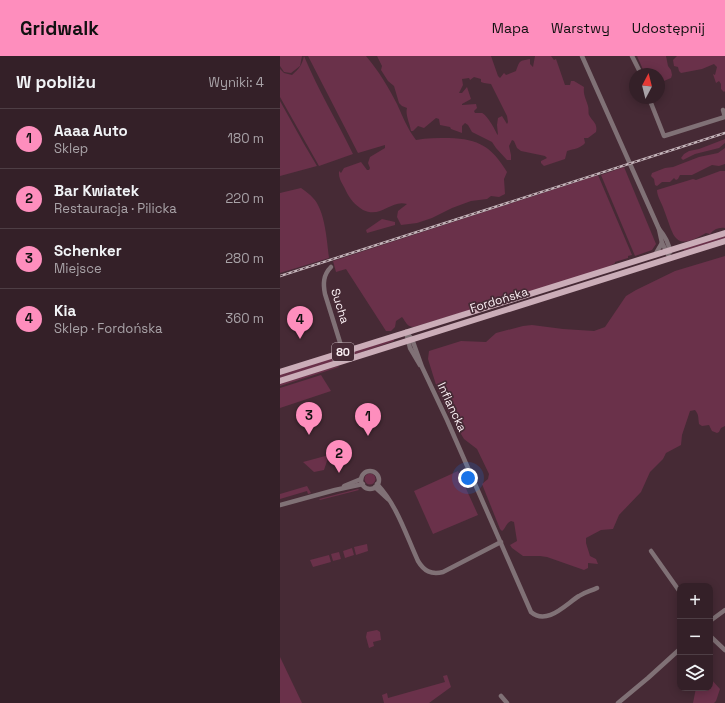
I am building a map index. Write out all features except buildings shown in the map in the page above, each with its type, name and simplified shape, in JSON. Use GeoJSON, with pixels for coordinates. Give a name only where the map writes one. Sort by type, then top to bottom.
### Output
{"type":"FeatureCollection","features":[{"type":"Feature","properties":{"kind":"main road","name":"Fordońska"},"geometry":{"type":"LineString","coordinates":[[280,372],[725,233]]}},
{"type":"Feature","properties":{"kind":"main road","name":"Fordońska"},"geometry":{"type":"LineString","coordinates":[[280,381],[725,241]]}},
{"type":"Feature","properties":{"kind":"street"},"geometry":{"type":"LineString","coordinates":[[583,56],[659,229],[662,243],[669,250]]}},
{"type":"Feature","properties":{"kind":"street"},"geometry":{"type":"LineString","coordinates":[[632,56],[638,68]]}},
{"type":"Feature","properties":{"kind":"street"},"geometry":{"type":"LineString","coordinates":[[651,104],[664,136],[725,117],[723,110]]}},
{"type":"Feature","properties":{"kind":"street"},"geometry":{"type":"LineString","coordinates":[[659,229],[665,235],[670,258]]}},
{"type":"Feature","properties":{"kind":"street"},"geometry":{"type":"LineString","coordinates":[[655,255],[662,243]]}},
{"type":"Feature","properties":{"kind":"street","name":"Sucha"},"geometry":{"type":"LineString","coordinates":[[331,267],[327,271],[324,278],[323,286],[343,352]]}},
{"type":"Feature","properties":{"kind":"street"},"geometry":{"type":"LineString","coordinates":[[406,332],[410,340]]}},
{"type":"Feature","properties":{"kind":"street","name":"Inflancka"},"geometry":{"type":"LineString","coordinates":[[410,340],[410,348],[418,363],[422,367]]}},
{"type":"Feature","properties":{"kind":"street","name":"Inflancka"},"geometry":{"type":"LineString","coordinates":[[410,340],[463,455],[529,608],[534,614],[541,616],[551,615],[578,596],[597,588]]}},
{"type":"Feature","properties":{"kind":"street"},"geometry":{"type":"LineString","coordinates":[[397,344],[410,348]]}},
{"type":"Feature","properties":{"kind":"street"},"geometry":{"type":"LineString","coordinates":[[362,482],[365,473],[372,471],[378,477],[376,485]]}},
{"type":"Feature","properties":{"kind":"street"},"geometry":{"type":"LineString","coordinates":[[362,482],[369,488],[376,485]]}},
{"type":"Feature","properties":{"kind":"street"},"geometry":{"type":"LineString","coordinates":[[280,505],[362,482]]}},
{"type":"Feature","properties":{"kind":"street"},"geometry":{"type":"LineString","coordinates":[[376,485],[385,492],[391,501],[418,561],[423,568],[430,573],[436,574],[443,572],[501,542]]}},
{"type":"Feature","properties":{"kind":"street"},"geometry":{"type":"LineString","coordinates":[[651,552],[677,588]]}},
{"type":"Feature","properties":{"kind":"street"},"geometry":{"type":"LineString","coordinates":[[713,620],[725,610]]}},
{"type":"Feature","properties":{"kind":"street"},"geometry":{"type":"LineString","coordinates":[[713,639],[725,650]]}},
{"type":"Feature","properties":{"kind":"street"},"geometry":{"type":"LineString","coordinates":[[618,703],[677,652]]}},
{"type":"Feature","properties":{"kind":"street"},"geometry":{"type":"LineString","coordinates":[[501,696],[507,703]]}},
{"type":"Feature","properties":{"kind":"shaded area"},"geometry":{"type":"Polygon","coordinates":[[[280,56],[302,56],[300,66],[291,73],[284,72],[280,66],[280,56]]]}},
{"type":"Feature","properties":{"kind":"shaded area"},"geometry":{"type":"Polygon","coordinates":[[[304,56],[315,81],[353,154],[319,166],[280,97],[280,69],[284,73],[292,75],[300,67],[304,56]]]}},
{"type":"Feature","properties":{"kind":"shaded area"},"geometry":{"type":"Polygon","coordinates":[[[308,56],[366,56],[387,85],[416,140],[449,138],[469,140],[484,146],[496,156],[507,172],[504,179],[505,194],[499,197],[491,196],[487,199],[471,201],[432,218],[417,223],[401,225],[397,217],[398,211],[407,204],[396,204],[381,211],[375,212],[369,212],[360,208],[353,202],[348,194],[340,179],[339,171],[341,173],[344,168],[361,162],[367,170],[369,170],[370,168],[368,163],[370,157],[385,148],[385,145],[358,153],[308,56]]]}},
{"type":"Feature","properties":{"kind":"shaded area"},"geometry":{"type":"Polygon","coordinates":[[[377,56],[491,56],[500,78],[504,73],[506,75],[516,71],[519,63],[522,61],[530,59],[530,64],[533,67],[535,56],[551,56],[554,60],[556,59],[565,85],[570,85],[571,81],[574,81],[584,87],[584,95],[589,114],[595,124],[596,132],[588,138],[584,138],[585,143],[581,146],[567,151],[565,159],[544,166],[541,161],[547,158],[545,156],[521,151],[512,140],[509,146],[511,160],[507,160],[492,142],[472,132],[465,123],[462,126],[462,133],[451,129],[450,127],[440,125],[439,119],[436,118],[424,128],[418,126],[411,131],[407,117],[407,108],[399,103],[394,86],[388,81],[381,70],[382,66],[377,56]],[[474,77],[470,80],[469,78],[462,79],[463,85],[459,93],[462,93],[467,87],[471,99],[462,105],[476,104],[477,108],[474,111],[475,113],[484,114],[491,122],[498,135],[498,118],[502,116],[507,124],[507,116],[491,84],[481,82],[481,79],[474,77]]]}},
{"type":"Feature","properties":{"kind":"shaded area"},"geometry":{"type":"Polygon","coordinates":[[[637,56],[666,56],[672,75],[671,78],[665,80],[665,68],[642,68],[637,56]]]}},
{"type":"Feature","properties":{"kind":"shaded area"},"geometry":{"type":"Polygon","coordinates":[[[677,56],[725,56],[725,91],[724,92],[721,89],[721,84],[719,81],[716,83],[713,74],[715,75],[717,67],[714,64],[702,69],[681,73],[678,67],[674,66],[673,60],[677,56]]]}},
{"type":"Feature","properties":{"kind":"shaded area"},"geometry":{"type":"Polygon","coordinates":[[[280,101],[317,166],[280,176],[280,101]]]}},
{"type":"Feature","properties":{"kind":"shaded area"},"geometry":{"type":"Polygon","coordinates":[[[725,139],[725,143],[719,148],[695,154],[683,160],[681,158],[689,151],[699,149],[725,139]]]}},
{"type":"Feature","properties":{"kind":"shaded area"},"geometry":{"type":"Polygon","coordinates":[[[725,148],[725,164],[719,166],[712,165],[692,175],[680,175],[676,180],[674,178],[670,182],[662,182],[657,186],[655,185],[654,179],[651,176],[652,173],[699,157],[718,153],[725,148]]]}},
{"type":"Feature","properties":{"kind":"shaded area"},"geometry":{"type":"Polygon","coordinates":[[[624,167],[656,244],[652,250],[635,256],[601,175],[624,167]]]}},
{"type":"Feature","properties":{"kind":"shaded area"},"geometry":{"type":"Polygon","coordinates":[[[720,171],[725,171],[725,228],[717,229],[710,234],[706,233],[695,239],[687,241],[681,241],[676,238],[670,227],[657,190],[693,179],[696,180],[720,171]]]}},
{"type":"Feature","properties":{"kind":"shaded area"},"geometry":{"type":"Polygon","coordinates":[[[598,175],[632,255],[628,256],[628,258],[615,262],[607,268],[414,327],[408,325],[402,317],[396,321],[395,327],[391,331],[386,331],[346,269],[336,272],[333,261],[598,175]]]}},
{"type":"Feature","properties":{"kind":"shaded area"},"geometry":{"type":"Polygon","coordinates":[[[301,188],[312,197],[320,210],[325,226],[329,258],[280,273],[280,193],[301,188]]]}},
{"type":"Feature","properties":{"kind":"shaded area"},"geometry":{"type":"Polygon","coordinates":[[[382,219],[395,222],[395,225],[367,233],[366,230],[382,219]]]}},
{"type":"Feature","properties":{"kind":"shaded area"},"geometry":{"type":"Polygon","coordinates":[[[725,235],[725,238],[684,251],[683,249],[725,235]]]}},
{"type":"Feature","properties":{"kind":"shaded area"},"geometry":{"type":"Polygon","coordinates":[[[725,256],[725,426],[717,433],[712,431],[709,425],[702,426],[699,424],[698,415],[695,410],[690,411],[682,435],[681,445],[666,453],[663,459],[650,472],[641,492],[619,515],[613,529],[601,530],[586,538],[590,556],[596,559],[598,564],[588,563],[588,568],[584,570],[547,557],[523,556],[510,545],[517,541],[514,522],[509,522],[502,531],[500,529],[482,484],[488,479],[489,474],[477,449],[464,439],[446,408],[437,388],[428,359],[429,351],[461,341],[486,342],[496,333],[523,326],[532,325],[594,331],[605,327],[626,296],[636,290],[675,271],[725,256]]]}},
{"type":"Feature","properties":{"kind":"shaded area"},"geometry":{"type":"Polygon","coordinates":[[[394,339],[394,341],[280,379],[280,374],[394,339]]]}},
{"type":"Feature","properties":{"kind":"shaded area"},"geometry":{"type":"Polygon","coordinates":[[[338,366],[339,367],[280,386],[280,383],[338,366]]]}},
{"type":"Feature","properties":{"kind":"shaded area"},"geometry":{"type":"Polygon","coordinates":[[[321,375],[331,391],[280,408],[280,388],[321,375]]]}},
{"type":"Feature","properties":{"kind":"shaded area"},"geometry":{"type":"Polygon","coordinates":[[[329,455],[324,470],[314,472],[303,462],[329,455]]]}},
{"type":"Feature","properties":{"kind":"shaded area"},"geometry":{"type":"Polygon","coordinates":[[[458,471],[478,515],[433,534],[414,491],[458,471]]]}},
{"type":"Feature","properties":{"kind":"shaded area"},"geometry":{"type":"Polygon","coordinates":[[[368,474],[372,474],[374,475],[374,483],[368,484],[365,481],[365,477],[368,474]]]}},
{"type":"Feature","properties":{"kind":"shaded area"},"geometry":{"type":"Polygon","coordinates":[[[307,486],[311,493],[308,494],[307,491],[280,499],[280,494],[307,486]]]}},
{"type":"Feature","properties":{"kind":"shaded area"},"geometry":{"type":"Polygon","coordinates":[[[358,489],[359,490],[319,499],[358,489]]]}},
{"type":"Feature","properties":{"kind":"shaded area"},"geometry":{"type":"Polygon","coordinates":[[[367,544],[368,551],[356,555],[354,547],[367,544]]]}},
{"type":"Feature","properties":{"kind":"shaded area"},"geometry":{"type":"Polygon","coordinates":[[[352,548],[354,555],[345,558],[343,551],[352,548]]]}},
{"type":"Feature","properties":{"kind":"shaded area"},"geometry":{"type":"Polygon","coordinates":[[[339,552],[341,559],[333,561],[331,554],[339,552]]]}},
{"type":"Feature","properties":{"kind":"shaded area"},"geometry":{"type":"Polygon","coordinates":[[[329,555],[331,562],[313,567],[310,560],[329,555]]]}},
{"type":"Feature","properties":{"kind":"shaded area"},"geometry":{"type":"Polygon","coordinates":[[[377,630],[380,632],[381,640],[373,642],[374,646],[369,648],[366,637],[367,632],[377,630]]]}},
{"type":"Feature","properties":{"kind":"shaded area"},"geometry":{"type":"Polygon","coordinates":[[[280,657],[302,703],[280,703],[280,657]]]}},
{"type":"Feature","properties":{"kind":"shaded area"},"geometry":{"type":"Polygon","coordinates":[[[447,675],[451,687],[429,703],[384,703],[382,695],[387,693],[388,698],[445,682],[443,676],[447,675]]]}},
{"type":"Feature","properties":{"kind":"shaded area"},"geometry":{"type":"Polygon","coordinates":[[[713,681],[720,689],[714,703],[693,703],[695,691],[713,691],[713,681]]]}},
{"type":"Feature","properties":{"kind":"railway"},"geometry":{"type":"LineString","coordinates":[[280,276],[725,133]]}},
{"type":"Feature","properties":{"kind":"place","name":"Kia"},"geometry":{"type":"Point","coordinates":[300,339]}},
{"type":"Feature","properties":{"kind":"place","name":"Schenker"},"geometry":{"type":"Point","coordinates":[309,435]}},
{"type":"Feature","properties":{"kind":"place","name":"Aaaa Auto"},"geometry":{"type":"Point","coordinates":[368,436]}},
{"type":"Feature","properties":{"kind":"place","name":"Bar Kwiatek"},"geometry":{"type":"Point","coordinates":[339,473]}}]}
